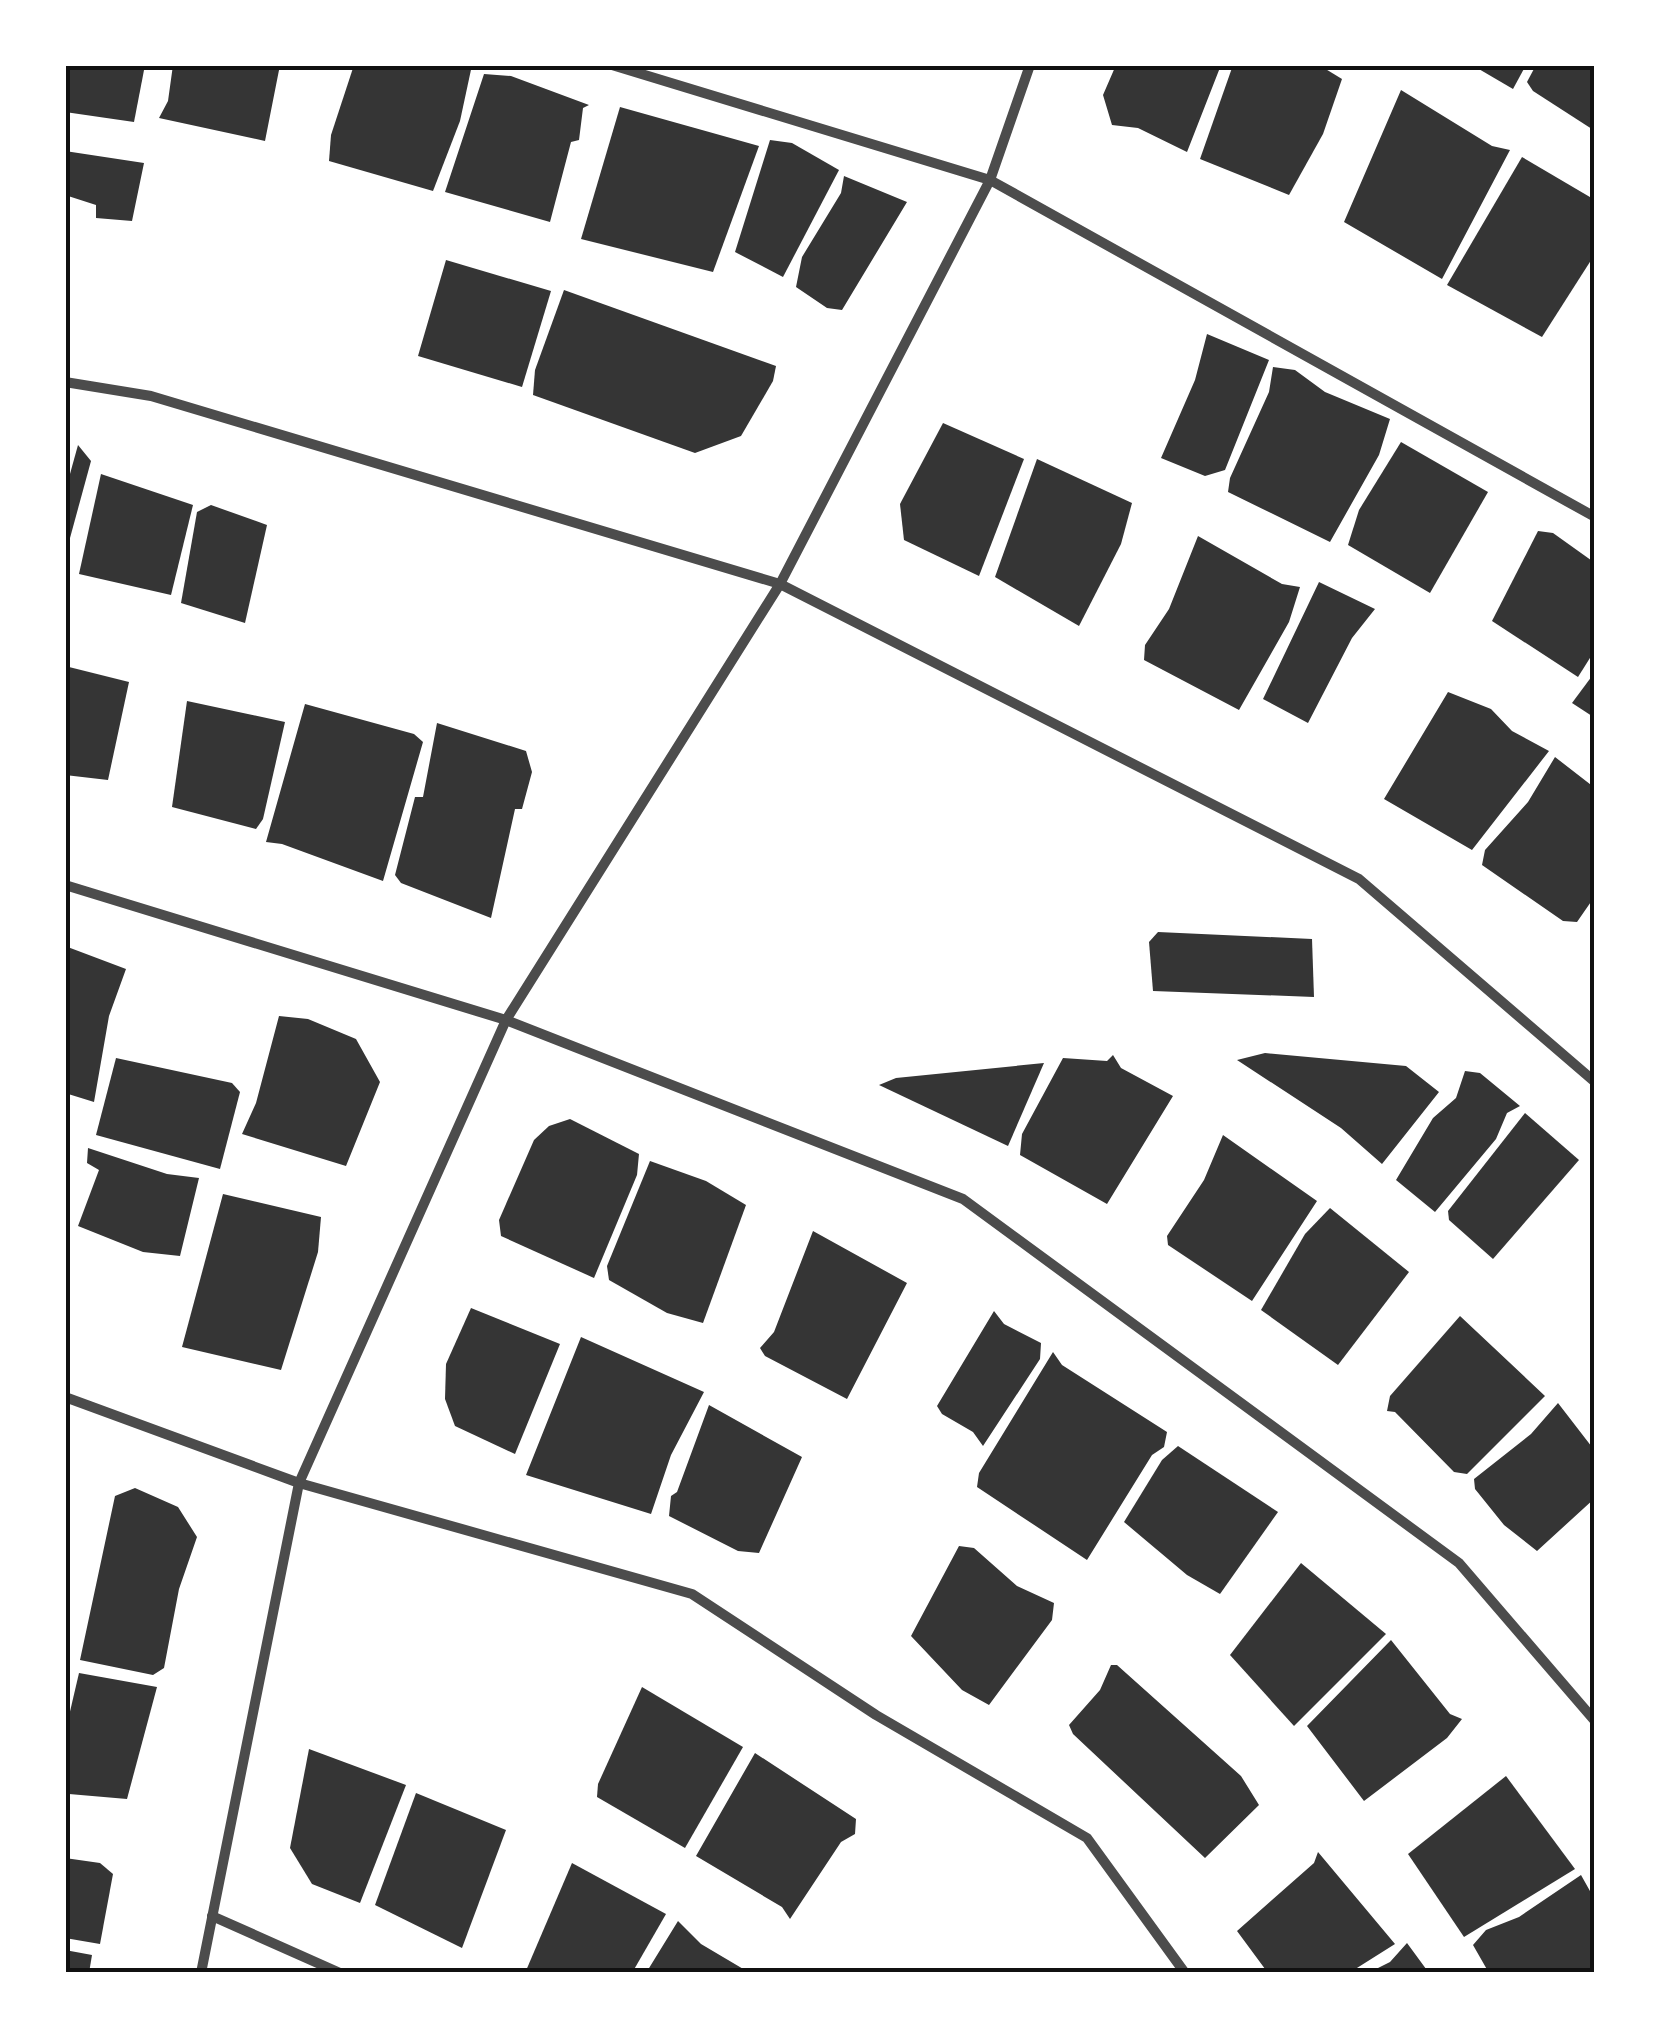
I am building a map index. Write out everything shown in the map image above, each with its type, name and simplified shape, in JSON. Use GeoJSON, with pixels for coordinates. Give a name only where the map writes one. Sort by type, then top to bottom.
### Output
{"type":"FeatureCollection","features":[{"type":"Feature","properties":{"kind":"street"},"geometry":{"type":"LineString","coordinates":[[612,65],[990,180],[1595,517]]}},
{"type":"Feature","properties":{"kind":"street"},"geometry":{"type":"LineString","coordinates":[[201,1973],[299,1483],[506,1020],[780,584],[990,180],[1030,65]]}},
{"type":"Feature","properties":{"kind":"street"},"geometry":{"type":"LineString","coordinates":[[65,382],[151,396],[780,584],[1359,879],[1595,1082]]}},
{"type":"Feature","properties":{"kind":"street"},"geometry":{"type":"LineString","coordinates":[[65,884],[506,1020],[963,1199],[1459,1563],[1595,1721]]}},
{"type":"Feature","properties":{"kind":"street"},"geometry":{"type":"LineString","coordinates":[[65,1397],[299,1483],[692,1594],[876,1714],[1087,1838],[1185,1973]]}},
{"type":"Feature","properties":{"kind":"street"},"geometry":{"type":"LineString","coordinates":[[212,1916],[340,1973]]}},
{"type":"Feature","properties":{"kind":"building"},"geometry":{"type":"Polygon","coordinates":[[[65,65],[145,65],[134,122],[65,112],[65,65]]]}},
{"type":"Feature","properties":{"kind":"building"},"geometry":{"type":"Polygon","coordinates":[[[173,65],[280,65],[265,141],[159,118],[168,101],[173,65]]]}},
{"type":"Feature","properties":{"kind":"building"},"geometry":{"type":"Polygon","coordinates":[[[354,65],[472,65],[460,121],[433,191],[329,161],[331,135],[354,65]]]}},
{"type":"Feature","properties":{"kind":"building"},"geometry":{"type":"Polygon","coordinates":[[[1116,65],[1221,65],[1187,152],[1138,128],[1112,125],[1103,95],[1116,65]]]}},
{"type":"Feature","properties":{"kind":"building"},"geometry":{"type":"Polygon","coordinates":[[[1233,65],[1319,65],[1342,79],[1323,134],[1289,195],[1200,159],[1233,65]]]}},
{"type":"Feature","properties":{"kind":"building"},"geometry":{"type":"Polygon","coordinates":[[[1472,65],[1526,65],[1513,89],[1472,65]]]}},
{"type":"Feature","properties":{"kind":"building"},"geometry":{"type":"Polygon","coordinates":[[[1536,65],[1595,65],[1595,131],[1533,91],[1527,82],[1536,65]]]}},
{"type":"Feature","properties":{"kind":"building"},"geometry":{"type":"Polygon","coordinates":[[[484,74],[511,76],[589,105],[583,108],[579,140],[571,142],[550,222],[445,192],[484,74]]]}},
{"type":"Feature","properties":{"kind":"building"},"geometry":{"type":"Polygon","coordinates":[[[1401,90],[1492,146],[1510,150],[1442,279],[1344,222],[1401,90]]]}},
{"type":"Feature","properties":{"kind":"building"},"geometry":{"type":"Polygon","coordinates":[[[620,107],[759,146],[713,272],[581,239],[620,107]]]}},
{"type":"Feature","properties":{"kind":"building"},"geometry":{"type":"Polygon","coordinates":[[[770,140],[792,143],[839,170],[783,277],[735,252],[770,140]]]}},
{"type":"Feature","properties":{"kind":"building"},"geometry":{"type":"Polygon","coordinates":[[[65,151],[144,163],[132,221],[96,218],[96,205],[65,195],[65,151]]]}},
{"type":"Feature","properties":{"kind":"building"},"geometry":{"type":"Polygon","coordinates":[[[1522,157],[1595,200],[1595,254],[1542,337],[1447,285],[1522,157]]]}},
{"type":"Feature","properties":{"kind":"building"},"geometry":{"type":"Polygon","coordinates":[[[844,176],[907,202],[842,310],[827,308],[796,287],[802,257],[841,193],[844,176]]]}},
{"type":"Feature","properties":{"kind":"building"},"geometry":{"type":"Polygon","coordinates":[[[446,260],[551,291],[522,387],[418,356],[446,260]]]}},
{"type":"Feature","properties":{"kind":"building"},"geometry":{"type":"Polygon","coordinates":[[[564,290],[776,366],[773,381],[741,436],[695,453],[533,395],[535,370],[564,290]]]}},
{"type":"Feature","properties":{"kind":"building"},"geometry":{"type":"Polygon","coordinates":[[[1207,334],[1269,360],[1225,470],[1205,476],[1161,458],[1195,380],[1207,334]]]}},
{"type":"Feature","properties":{"kind":"building"},"geometry":{"type":"Polygon","coordinates":[[[1273,367],[1295,370],[1325,392],[1390,419],[1379,455],[1330,542],[1228,492],[1230,478],[1269,392],[1273,367]]]}},
{"type":"Feature","properties":{"kind":"building"},"geometry":{"type":"Polygon","coordinates":[[[943,423],[1024,459],[979,576],[904,540],[900,504],[943,423]]]}},
{"type":"Feature","properties":{"kind":"building"},"geometry":{"type":"Polygon","coordinates":[[[1401,442],[1488,492],[1430,593],[1348,545],[1359,510],[1401,442]]]}},
{"type":"Feature","properties":{"kind":"building"},"geometry":{"type":"Polygon","coordinates":[[[78,445],[91,461],[70,538],[65,534],[65,492],[78,445]]]}},
{"type":"Feature","properties":{"kind":"building"},"geometry":{"type":"Polygon","coordinates":[[[1037,459],[1132,503],[1121,544],[1079,626],[995,577],[1037,459]]]}},
{"type":"Feature","properties":{"kind":"building"},"geometry":{"type":"Polygon","coordinates":[[[101,474],[193,505],[171,595],[79,574],[101,474]]]}},
{"type":"Feature","properties":{"kind":"building"},"geometry":{"type":"Polygon","coordinates":[[[211,505],[267,525],[245,623],[181,603],[197,512],[211,505]]]}},
{"type":"Feature","properties":{"kind":"building"},"geometry":{"type":"Polygon","coordinates":[[[1538,531],[1553,533],[1595,563],[1595,650],[1578,677],[1492,621],[1538,531]]]}},
{"type":"Feature","properties":{"kind":"building"},"geometry":{"type":"Polygon","coordinates":[[[1198,536],[1282,584],[1300,587],[1289,622],[1239,710],[1144,660],[1145,645],[1169,609],[1198,536]]]}},
{"type":"Feature","properties":{"kind":"building"},"geometry":{"type":"Polygon","coordinates":[[[1319,582],[1375,609],[1352,638],[1308,723],[1263,699],[1319,582]]]}},
{"type":"Feature","properties":{"kind":"building"},"geometry":{"type":"Polygon","coordinates":[[[65,666],[129,682],[108,780],[65,775],[65,666]]]}},
{"type":"Feature","properties":{"kind":"building"},"geometry":{"type":"Polygon","coordinates":[[[1595,672],[1595,718],[1572,703],[1595,672]]]}},
{"type":"Feature","properties":{"kind":"building"},"geometry":{"type":"Polygon","coordinates":[[[1448,692],[1491,709],[1512,731],[1549,751],[1472,850],[1384,799],[1448,692]]]}},
{"type":"Feature","properties":{"kind":"building"},"geometry":{"type":"Polygon","coordinates":[[[187,701],[285,722],[263,819],[256,829],[172,807],[187,701]]]}},
{"type":"Feature","properties":{"kind":"building"},"geometry":{"type":"Polygon","coordinates":[[[305,704],[414,734],[423,742],[383,881],[282,844],[266,842],[305,704]]]}},
{"type":"Feature","properties":{"kind":"building"},"geometry":{"type":"Polygon","coordinates":[[[437,723],[526,751],[532,772],[522,809],[515,809],[491,918],[401,883],[395,875],[415,797],[423,797],[437,723]]]}},
{"type":"Feature","properties":{"kind":"building"},"geometry":{"type":"Polygon","coordinates":[[[1555,757],[1595,788],[1595,896],[1577,922],[1563,921],[1482,865],[1485,850],[1528,802],[1555,757]]]}},
{"type":"Feature","properties":{"kind":"building"},"geometry":{"type":"Polygon","coordinates":[[[1158,932],[1312,939],[1314,997],[1153,991],[1149,942],[1158,932]]]}},
{"type":"Feature","properties":{"kind":"building"},"geometry":{"type":"Polygon","coordinates":[[[65,946],[126,969],[109,1016],[94,1102],[65,1093],[65,946]]]}},
{"type":"Feature","properties":{"kind":"building"},"geometry":{"type":"Polygon","coordinates":[[[279,1016],[308,1019],[356,1039],[380,1082],[346,1166],[242,1134],[256,1103],[279,1016]]]}},
{"type":"Feature","properties":{"kind":"building"},"geometry":{"type":"Polygon","coordinates":[[[1265,1053],[1406,1066],[1439,1092],[1382,1164],[1341,1128],[1237,1060],[1265,1053]]]}},
{"type":"Feature","properties":{"kind":"building"},"geometry":{"type":"Polygon","coordinates":[[[1113,1055],[1121,1068],[1173,1096],[1107,1204],[1020,1155],[1022,1134],[1063,1058],[1107,1061],[1113,1055]]]}},
{"type":"Feature","properties":{"kind":"building"},"geometry":{"type":"Polygon","coordinates":[[[116,1058],[232,1083],[240,1092],[220,1169],[96,1135],[116,1058]]]}},
{"type":"Feature","properties":{"kind":"building"},"geometry":{"type":"Polygon","coordinates":[[[1044,1063],[1008,1146],[879,1085],[896,1078],[1044,1063]]]}},
{"type":"Feature","properties":{"kind":"building"},"geometry":{"type":"Polygon","coordinates":[[[1465,1071],[1480,1073],[1520,1106],[1507,1113],[1496,1139],[1435,1212],[1396,1180],[1433,1118],[1456,1098],[1465,1071]]]}},
{"type":"Feature","properties":{"kind":"building"},"geometry":{"type":"Polygon","coordinates":[[[1525,1113],[1579,1160],[1493,1259],[1449,1220],[1448,1211],[1525,1113]]]}},
{"type":"Feature","properties":{"kind":"building"},"geometry":{"type":"Polygon","coordinates":[[[570,1119],[639,1154],[637,1175],[594,1278],[501,1236],[499,1220],[534,1140],[549,1126],[570,1119]]]}},
{"type":"Feature","properties":{"kind":"building"},"geometry":{"type":"Polygon","coordinates":[[[1223,1135],[1317,1201],[1252,1301],[1168,1245],[1167,1236],[1204,1180],[1223,1135]]]}},
{"type":"Feature","properties":{"kind":"building"},"geometry":{"type":"Polygon","coordinates":[[[88,1148],[167,1174],[199,1178],[180,1256],[143,1252],[78,1226],[99,1170],[87,1163],[88,1148]]]}},
{"type":"Feature","properties":{"kind":"building"},"geometry":{"type":"Polygon","coordinates":[[[650,1161],[706,1181],[746,1205],[703,1323],[667,1313],[609,1280],[607,1266],[650,1161]]]}},
{"type":"Feature","properties":{"kind":"building"},"geometry":{"type":"Polygon","coordinates":[[[223,1194],[321,1217],[318,1252],[281,1370],[182,1347],[223,1194]]]}},
{"type":"Feature","properties":{"kind":"building"},"geometry":{"type":"Polygon","coordinates":[[[1330,1208],[1409,1272],[1338,1365],[1261,1310],[1305,1234],[1330,1208]]]}},
{"type":"Feature","properties":{"kind":"building"},"geometry":{"type":"Polygon","coordinates":[[[813,1231],[907,1283],[847,1399],[765,1356],[760,1348],[774,1332],[813,1231]]]}},
{"type":"Feature","properties":{"kind":"building"},"geometry":{"type":"Polygon","coordinates":[[[471,1308],[560,1344],[515,1454],[455,1426],[445,1399],[446,1364],[471,1308]]]}},
{"type":"Feature","properties":{"kind":"building"},"geometry":{"type":"Polygon","coordinates":[[[994,1311],[1004,1324],[1041,1343],[1040,1359],[983,1446],[973,1432],[942,1414],[937,1406],[994,1311]]]}},
{"type":"Feature","properties":{"kind":"building"},"geometry":{"type":"Polygon","coordinates":[[[1460,1316],[1545,1396],[1467,1474],[1454,1472],[1395,1412],[1387,1411],[1390,1396],[1460,1316]]]}},
{"type":"Feature","properties":{"kind":"building"},"geometry":{"type":"Polygon","coordinates":[[[581,1337],[704,1392],[671,1455],[651,1514],[526,1475],[581,1337]]]}},
{"type":"Feature","properties":{"kind":"building"},"geometry":{"type":"Polygon","coordinates":[[[1053,1352],[1062,1365],[1167,1432],[1164,1447],[1152,1455],[1087,1560],[977,1487],[979,1473],[1053,1352]]]}},
{"type":"Feature","properties":{"kind":"building"},"geometry":{"type":"Polygon","coordinates":[[[1558,1403],[1595,1451],[1595,1498],[1537,1551],[1504,1525],[1475,1489],[1474,1479],[1531,1434],[1558,1403]]]}},
{"type":"Feature","properties":{"kind":"building"},"geometry":{"type":"Polygon","coordinates":[[[709,1405],[802,1457],[759,1553],[738,1551],[669,1516],[671,1496],[677,1492],[709,1405]]]}},
{"type":"Feature","properties":{"kind":"building"},"geometry":{"type":"Polygon","coordinates":[[[1178,1446],[1278,1512],[1220,1594],[1187,1575],[1124,1522],[1162,1460],[1178,1446]]]}},
{"type":"Feature","properties":{"kind":"building"},"geometry":{"type":"Polygon","coordinates":[[[135,1488],[178,1507],[197,1537],[179,1589],[164,1668],[153,1675],[80,1660],[115,1496],[135,1488]]]}},
{"type":"Feature","properties":{"kind":"building"},"geometry":{"type":"Polygon","coordinates":[[[959,1546],[974,1548],[1017,1586],[1054,1603],[1052,1620],[989,1705],[962,1690],[911,1636],[959,1546]]]}},
{"type":"Feature","properties":{"kind":"building"},"geometry":{"type":"Polygon","coordinates":[[[1301,1563],[1386,1634],[1294,1726],[1230,1655],[1301,1563]]]}},
{"type":"Feature","properties":{"kind":"building"},"geometry":{"type":"Polygon","coordinates":[[[1391,1640],[1450,1714],[1462,1719],[1447,1738],[1364,1801],[1307,1726],[1391,1640]]]}},
{"type":"Feature","properties":{"kind":"building"},"geometry":{"type":"Polygon","coordinates":[[[1111,1665],[1117,1665],[1241,1776],[1259,1805],[1205,1858],[1073,1734],[1069,1725],[1100,1690],[1111,1665]]]}},
{"type":"Feature","properties":{"kind":"building"},"geometry":{"type":"Polygon","coordinates":[[[79,1673],[157,1687],[127,1799],[69,1794],[65,1790],[65,1733],[79,1673]]]}},
{"type":"Feature","properties":{"kind":"building"},"geometry":{"type":"Polygon","coordinates":[[[642,1687],[743,1747],[685,1848],[597,1797],[598,1784],[642,1687]]]}},
{"type":"Feature","properties":{"kind":"building"},"geometry":{"type":"Polygon","coordinates":[[[309,1749],[406,1785],[360,1903],[312,1884],[290,1848],[309,1749]]]}},
{"type":"Feature","properties":{"kind":"building"},"geometry":{"type":"Polygon","coordinates":[[[755,1753],[856,1819],[855,1834],[841,1842],[790,1919],[782,1907],[696,1856],[755,1753]]]}},
{"type":"Feature","properties":{"kind":"building"},"geometry":{"type":"Polygon","coordinates":[[[1506,1776],[1575,1869],[1464,1937],[1408,1854],[1506,1776]]]}},
{"type":"Feature","properties":{"kind":"building"},"geometry":{"type":"Polygon","coordinates":[[[416,1793],[506,1830],[462,1948],[375,1905],[416,1793]]]}},
{"type":"Feature","properties":{"kind":"building"},"geometry":{"type":"Polygon","coordinates":[[[1318,1852],[1395,1944],[1349,1973],[1268,1973],[1237,1931],[1314,1863],[1318,1852]]]}},
{"type":"Feature","properties":{"kind":"building"},"geometry":{"type":"Polygon","coordinates":[[[65,1858],[100,1863],[113,1874],[100,1944],[65,1938],[65,1858]]]}},
{"type":"Feature","properties":{"kind":"building"},"geometry":{"type":"Polygon","coordinates":[[[572,1863],[666,1914],[632,1973],[525,1973],[572,1863]]]}},
{"type":"Feature","properties":{"kind":"building"},"geometry":{"type":"Polygon","coordinates":[[[1581,1875],[1595,1900],[1595,1973],[1489,1973],[1473,1945],[1486,1930],[1519,1917],[1581,1875]]]}},
{"type":"Feature","properties":{"kind":"building"},"geometry":{"type":"Polygon","coordinates":[[[678,1921],[701,1944],[750,1973],[646,1973],[678,1921]]]}},
{"type":"Feature","properties":{"kind":"building"},"geometry":{"type":"Polygon","coordinates":[[[1407,1943],[1429,1973],[1368,1973],[1390,1962],[1407,1943]]]}},
{"type":"Feature","properties":{"kind":"building"},"geometry":{"type":"Polygon","coordinates":[[[65,1950],[92,1955],[89,1973],[65,1973],[65,1950]]]}}]}
